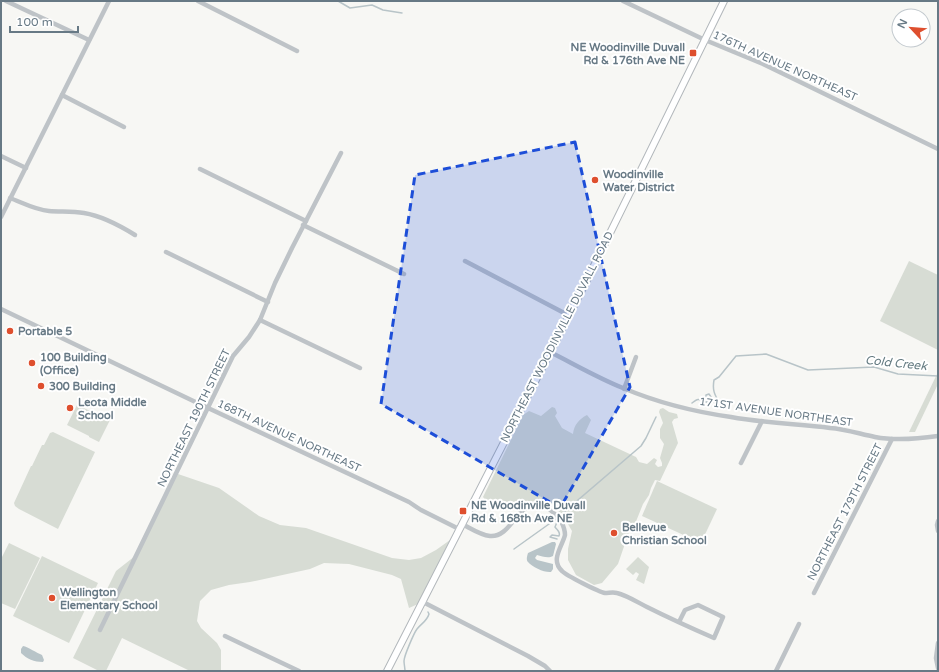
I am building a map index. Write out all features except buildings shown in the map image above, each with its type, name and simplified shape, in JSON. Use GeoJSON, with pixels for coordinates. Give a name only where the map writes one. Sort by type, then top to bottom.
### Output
{"type":"FeatureCollection","features":[{"type":"Feature","properties":{"kind":"main road","name":"NORTHEAST WOODINVILLE DUVALL ROAD"},"geometry":{"type":"LineString","coordinates":[[387,671],[550,352],[724,1]]}},
{"type":"Feature","properties":{"kind":"street"},"geometry":{"type":"LineString","coordinates":[[6,1],[89,40]]}},
{"type":"Feature","properties":{"kind":"street"},"geometry":{"type":"LineString","coordinates":[[1,217],[109,1]]}},
{"type":"Feature","properties":{"kind":"street"},"geometry":{"type":"LineString","coordinates":[[198,1],[297,51]]}},
{"type":"Feature","properties":{"kind":"street","name":"176TH AVENUE NORTHEAST"},"geometry":{"type":"LineString","coordinates":[[623,1],[705,40],[763,64],[938,149]]}},
{"type":"Feature","properties":{"kind":"street"},"geometry":{"type":"LineString","coordinates":[[62,96],[124,127]]}},
{"type":"Feature","properties":{"kind":"street","name":"NORTHEAST 190TH STREET"},"geometry":{"type":"LineString","coordinates":[[100,630],[233,356],[249,337],[260,320],[278,276],[341,153]]}},
{"type":"Feature","properties":{"kind":"street"},"geometry":{"type":"LineString","coordinates":[[1,156],[26,168]]}},
{"type":"Feature","properties":{"kind":"street"},"geometry":{"type":"LineString","coordinates":[[200,169],[404,274]]}},
{"type":"Feature","properties":{"kind":"street"},"geometry":{"type":"LineString","coordinates":[[10,198],[34,208],[48,211],[83,212],[98,216],[135,235]]}},
{"type":"Feature","properties":{"kind":"street"},"geometry":{"type":"LineString","coordinates":[[166,252],[268,302]]}},
{"type":"Feature","properties":{"kind":"street"},"geometry":{"type":"LineString","coordinates":[[465,261],[568,315]]}},
{"type":"Feature","properties":{"kind":"street","name":"168TH AVENUE NORTHEAST"},"geometry":{"type":"LineString","coordinates":[[1,308],[208,408],[409,502],[421,510],[484,535],[496,535],[508,528],[522,511],[528,507],[536,505],[548,508],[559,518],[564,529],[565,534],[557,552],[556,560],[562,572],[604,593],[617,593],[679,622]]}},
{"type":"Feature","properties":{"kind":"street"},"geometry":{"type":"LineString","coordinates":[[260,320],[360,368]]}},
{"type":"Feature","properties":{"kind":"street","name":"171ST AVENUE NORTHEAST"},"geometry":{"type":"LineString","coordinates":[[550,352],[624,389],[663,402],[731,418],[833,428],[892,439],[913,439],[938,436]]}},
{"type":"Feature","properties":{"kind":"street"},"geometry":{"type":"LineString","coordinates":[[624,389],[636,357]]}},
{"type":"Feature","properties":{"kind":"street"},"geometry":{"type":"LineString","coordinates":[[741,463],[762,421]]}},
{"type":"Feature","properties":{"kind":"street","name":"NORTHEAST 179TH STREET"},"geometry":{"type":"LineString","coordinates":[[814,593],[892,439]]}},
{"type":"Feature","properties":{"kind":"street"},"geometry":{"type":"LineString","coordinates":[[938,521],[938,531]]}},
{"type":"Feature","properties":{"kind":"street"},"geometry":{"type":"LineString","coordinates":[[423,602],[528,656],[545,666],[550,671]]}},
{"type":"Feature","properties":{"kind":"street"},"geometry":{"type":"LineString","coordinates":[[698,605],[723,617],[714,638],[679,622],[685,610],[698,605]]}},
{"type":"Feature","properties":{"kind":"street"},"geometry":{"type":"LineString","coordinates":[[776,671],[799,624]]}},
{"type":"Feature","properties":{"kind":"street"},"geometry":{"type":"LineString","coordinates":[[225,636],[299,671]]}},
{"type":"Feature","properties":{"kind":"street"},"geometry":{"type":"LineString","coordinates":[[938,643],[936,658],[938,668]]}},
{"type":"Feature","properties":{"kind":"highlighted area"},"geometry":{"type":"Polygon","coordinates":[[[575,142],[630,387],[560,508],[381,404],[415,175],[575,142]]]}},
{"type":"Feature","properties":{"kind":"shaded area"},"geometry":{"type":"Polygon","coordinates":[[[909,261],[938,275],[938,350],[880,321],[909,261]]]}},
{"type":"Feature","properties":{"kind":"shaded area"},"geometry":{"type":"Polygon","coordinates":[[[938,372],[938,384],[915,432],[909,432],[938,372]]]}},
{"type":"Feature","properties":{"kind":"shaded area"},"geometry":{"type":"Polygon","coordinates":[[[77,405],[110,420],[99,442],[67,425],[77,405]]]}},
{"type":"Feature","properties":{"kind":"shaded area"},"geometry":{"type":"Polygon","coordinates":[[[552,407],[555,408],[557,413],[555,416],[562,428],[573,434],[577,423],[587,415],[591,420],[585,433],[636,457],[639,462],[647,464],[654,458],[657,460],[655,464],[658,467],[662,466],[660,458],[664,444],[660,438],[660,429],[663,423],[659,412],[660,409],[663,408],[669,412],[677,414],[678,418],[674,419],[672,422],[678,443],[660,481],[655,480],[633,529],[630,529],[618,564],[602,583],[594,585],[576,575],[568,560],[568,549],[572,531],[562,514],[548,504],[534,502],[516,509],[507,510],[492,508],[483,497],[523,415],[529,411],[541,416],[552,407]]]}},
{"type":"Feature","properties":{"kind":"shaded area"},"geometry":{"type":"Polygon","coordinates":[[[53,432],[95,452],[58,529],[19,509],[14,503],[42,445],[44,445],[50,433],[53,432]]]}},
{"type":"Feature","properties":{"kind":"shaded area"},"geometry":{"type":"Polygon","coordinates":[[[178,474],[219,488],[259,516],[280,525],[306,528],[392,558],[409,560],[421,558],[450,540],[418,604],[409,608],[401,579],[392,575],[349,564],[324,563],[310,569],[211,590],[200,601],[197,621],[201,628],[217,643],[221,650],[221,671],[190,671],[122,638],[106,671],[99,671],[73,658],[116,571],[135,556],[178,474]]]}},
{"type":"Feature","properties":{"kind":"shaded area"},"geometry":{"type":"Polygon","coordinates":[[[657,481],[717,509],[701,543],[642,516],[657,481]]]}},
{"type":"Feature","properties":{"kind":"shaded area"},"geometry":{"type":"Polygon","coordinates":[[[555,542],[556,544],[553,556],[547,557],[537,555],[535,558],[537,560],[553,564],[553,569],[551,572],[545,572],[532,566],[528,562],[528,553],[555,542]]]}},
{"type":"Feature","properties":{"kind":"shaded area"},"geometry":{"type":"Polygon","coordinates":[[[9,543],[40,558],[15,609],[1,603],[1,559],[9,543]]]}},
{"type":"Feature","properties":{"kind":"shaded area"},"geometry":{"type":"Polygon","coordinates":[[[42,556],[98,583],[69,643],[13,616],[42,556]]]}},
{"type":"Feature","properties":{"kind":"shaded area"},"geometry":{"type":"Polygon","coordinates":[[[638,557],[649,567],[644,584],[636,580],[639,574],[636,572],[633,575],[626,569],[638,557]]]}},
{"type":"Feature","properties":{"kind":"shaded area"},"geometry":{"type":"Polygon","coordinates":[[[23,646],[42,655],[44,660],[43,662],[34,661],[23,655],[21,653],[21,649],[23,646]]]}},
{"type":"Feature","properties":{"kind":"waterway"},"geometry":{"type":"LineString","coordinates":[[338,1],[350,8],[372,5],[383,10],[402,13]]}},
{"type":"Feature","properties":{"kind":"waterway","name":"Cold Creek"},"geometry":{"type":"LineString","coordinates":[[692,403],[699,399],[707,402],[706,395],[709,394],[715,403],[720,404],[714,393],[714,380],[719,377],[736,356],[766,354],[808,370],[874,367],[898,374],[938,376]]}},
{"type":"Feature","properties":{"kind":"waterway"},"geometry":{"type":"LineString","coordinates":[[564,512],[641,446],[656,417]]}},
{"type":"Feature","properties":{"kind":"waterway"},"geometry":{"type":"LineString","coordinates":[[556,519],[557,522],[555,527],[559,532],[559,536],[552,535],[550,537],[557,539]]}},
{"type":"Feature","properties":{"kind":"waterway"},"geometry":{"type":"LineString","coordinates":[[514,549],[556,519]]}},
{"type":"Feature","properties":{"kind":"waterway"},"geometry":{"type":"LineString","coordinates":[[405,671],[404,658],[407,650],[417,629],[426,620],[429,614],[428,612]]}},
{"type":"Feature","properties":{"kind":"place","name":"NE Woodinville Duvall Rd & 176th Ave NE"},"geometry":{"type":"Point","coordinates":[693,53]}},
{"type":"Feature","properties":{"kind":"place","name":"Woodinville Water District"},"geometry":{"type":"Point","coordinates":[595,180]}},
{"type":"Feature","properties":{"kind":"place","name":"Portable 5"},"geometry":{"type":"Point","coordinates":[10,331]}},
{"type":"Feature","properties":{"kind":"place","name":"100 Building (Office)"},"geometry":{"type":"Point","coordinates":[32,363]}},
{"type":"Feature","properties":{"kind":"place","name":"300 Building"},"geometry":{"type":"Point","coordinates":[41,386]}},
{"type":"Feature","properties":{"kind":"place","name":"Leota Middle School"},"geometry":{"type":"Point","coordinates":[70,408]}},
{"type":"Feature","properties":{"kind":"place","name":"NE Woodinville Duvall Rd & 168th Ave NE"},"geometry":{"type":"Point","coordinates":[463,511]}},
{"type":"Feature","properties":{"kind":"place","name":"Bellevue Christian School"},"geometry":{"type":"Point","coordinates":[614,533]}},
{"type":"Feature","properties":{"kind":"place","name":"Wellington Elementary School"},"geometry":{"type":"Point","coordinates":[52,598]}}]}
